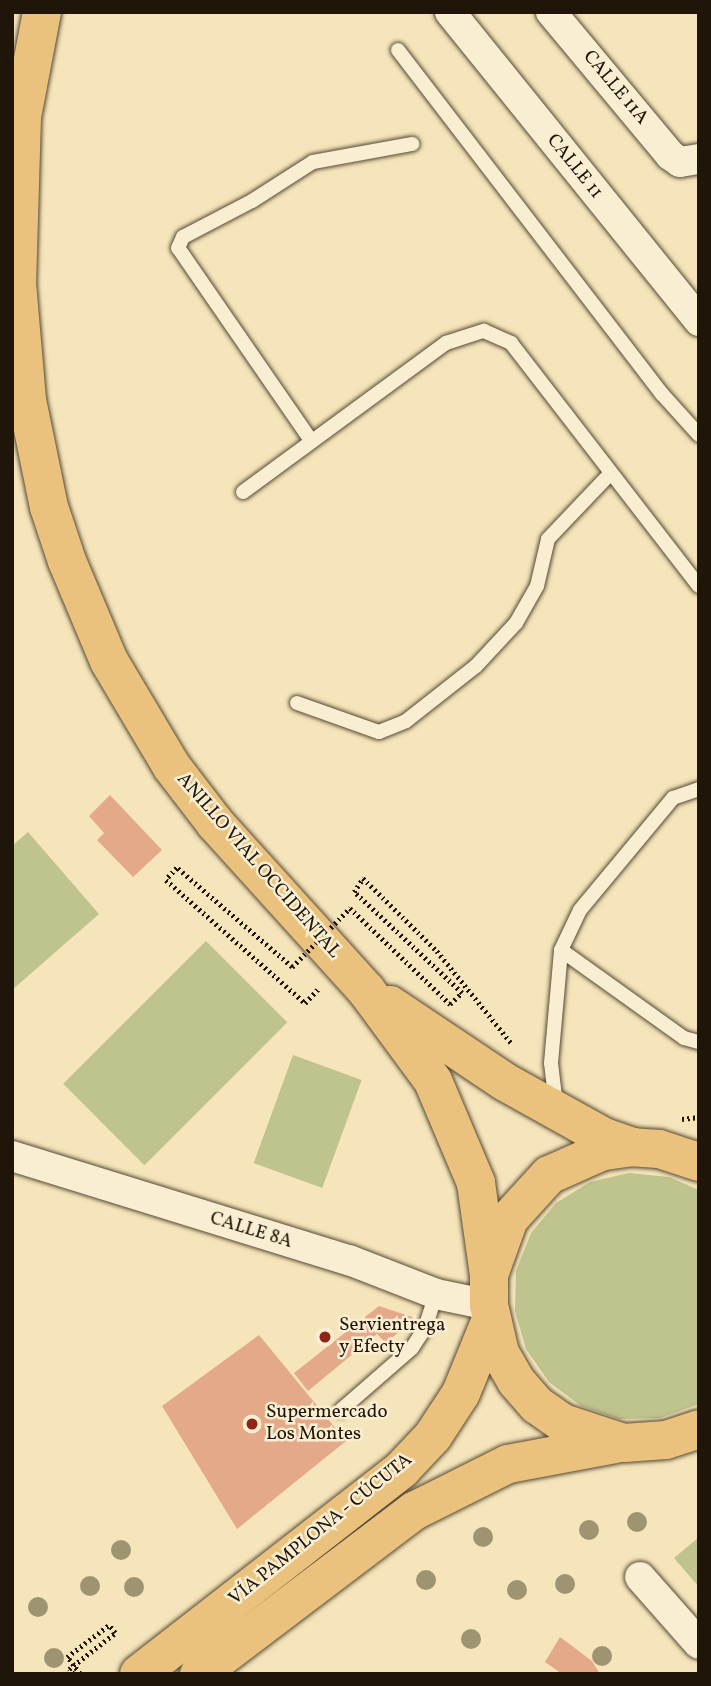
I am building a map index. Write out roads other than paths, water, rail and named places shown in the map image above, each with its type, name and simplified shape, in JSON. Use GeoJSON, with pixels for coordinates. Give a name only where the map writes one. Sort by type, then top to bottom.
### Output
{"type":"FeatureCollection","features":[{"type":"Feature","properties":{"kind":"highway","name":"ANILLO VIAL OCCIDENTAL"},"geometry":{"type":"LineString","coordinates":[[42,12],[22,117],[17,283],[27,400],[49,507],[87,616],[159,747],[215,823],[354,976],[433,1081],[476,1183],[489,1301],[500,1353],[537,1405],[583,1432],[624,1443]]}},
{"type":"Feature","properties":{"kind":"highway","name":"ANILLO VIAL OCCIDENTAL"},"geometry":{"type":"LineString","coordinates":[[354,976],[557,1112],[632,1147]]}},
{"type":"Feature","properties":{"kind":"highway","name":"VÍA PAMPLONA - CÚCUTA"},"geometry":{"type":"LineString","coordinates":[[139,1674],[402,1469],[461,1393],[489,1301],[496,1246],[526,1195],[575,1160],[632,1147]]}},
{"type":"Feature","properties":{"kind":"highway"},"geometry":{"type":"LineString","coordinates":[[632,1147],[659,1149],[699,1162]]}},
{"type":"Feature","properties":{"kind":"highway"},"geometry":{"type":"LineString","coordinates":[[624,1443],[688,1439]]}},
{"type":"Feature","properties":{"kind":"highway","name":"VÍA PAMPLONA - CÚCUTA"},"geometry":{"type":"LineString","coordinates":[[199,1674],[414,1511],[508,1464],[624,1443]]}},
{"type":"Feature","properties":{"kind":"street","name":"CALLE 11"},"geometry":{"type":"LineString","coordinates":[[450,12],[699,321]]}},
{"type":"Feature","properties":{"kind":"street","name":"CALLE 11A"},"geometry":{"type":"LineString","coordinates":[[551,12],[689,160]]}},
{"type":"Feature","properties":{"kind":"street","name":"CALLE 8A"},"geometry":{"type":"LineString","coordinates":[[12,1156],[349,1260],[436,1294],[489,1301]]}},
{"type":"Feature","properties":{"kind":"street"},"geometry":{"type":"LineString","coordinates":[[640,1577],[699,1644]]}},
{"type":"Feature","properties":{"kind":"lane"},"geometry":{"type":"LineString","coordinates":[[398,50],[662,394],[699,435]]}},
{"type":"Feature","properties":{"kind":"lane"},"geometry":{"type":"LineString","coordinates":[[310,439],[178,248],[183,236],[252,201],[313,162],[412,144]]}},
{"type":"Feature","properties":{"kind":"lane"},"geometry":{"type":"LineString","coordinates":[[243,492],[310,439],[446,343],[484,331],[511,343],[609,475],[699,586]]}},
{"type":"Feature","properties":{"kind":"lane"},"geometry":{"type":"LineString","coordinates":[[297,703],[379,732],[406,721],[476,666],[516,623],[537,586],[548,539],[609,475]]}},
{"type":"Feature","properties":{"kind":"lane"},"geometry":{"type":"LineString","coordinates":[[557,1112],[551,1063],[561,950],[580,910],[673,798],[699,789]]}},
{"type":"Feature","properties":{"kind":"lane"},"geometry":{"type":"LineString","coordinates":[[561,950],[684,1038],[699,1042]]}},
{"type":"Feature","properties":{"kind":"lane"},"geometry":{"type":"LineString","coordinates":[[341,1410],[412,1348],[425,1328],[436,1294]]}},
{"type":"Feature","properties":{"kind":"place","name":"Servientrega y Efecty"},"geometry":{"type":"Point","coordinates":[325,1337]}},
{"type":"Feature","properties":{"kind":"place","name":"Supermercado Los Montes"},"geometry":{"type":"Point","coordinates":[252,1424]}}]}
